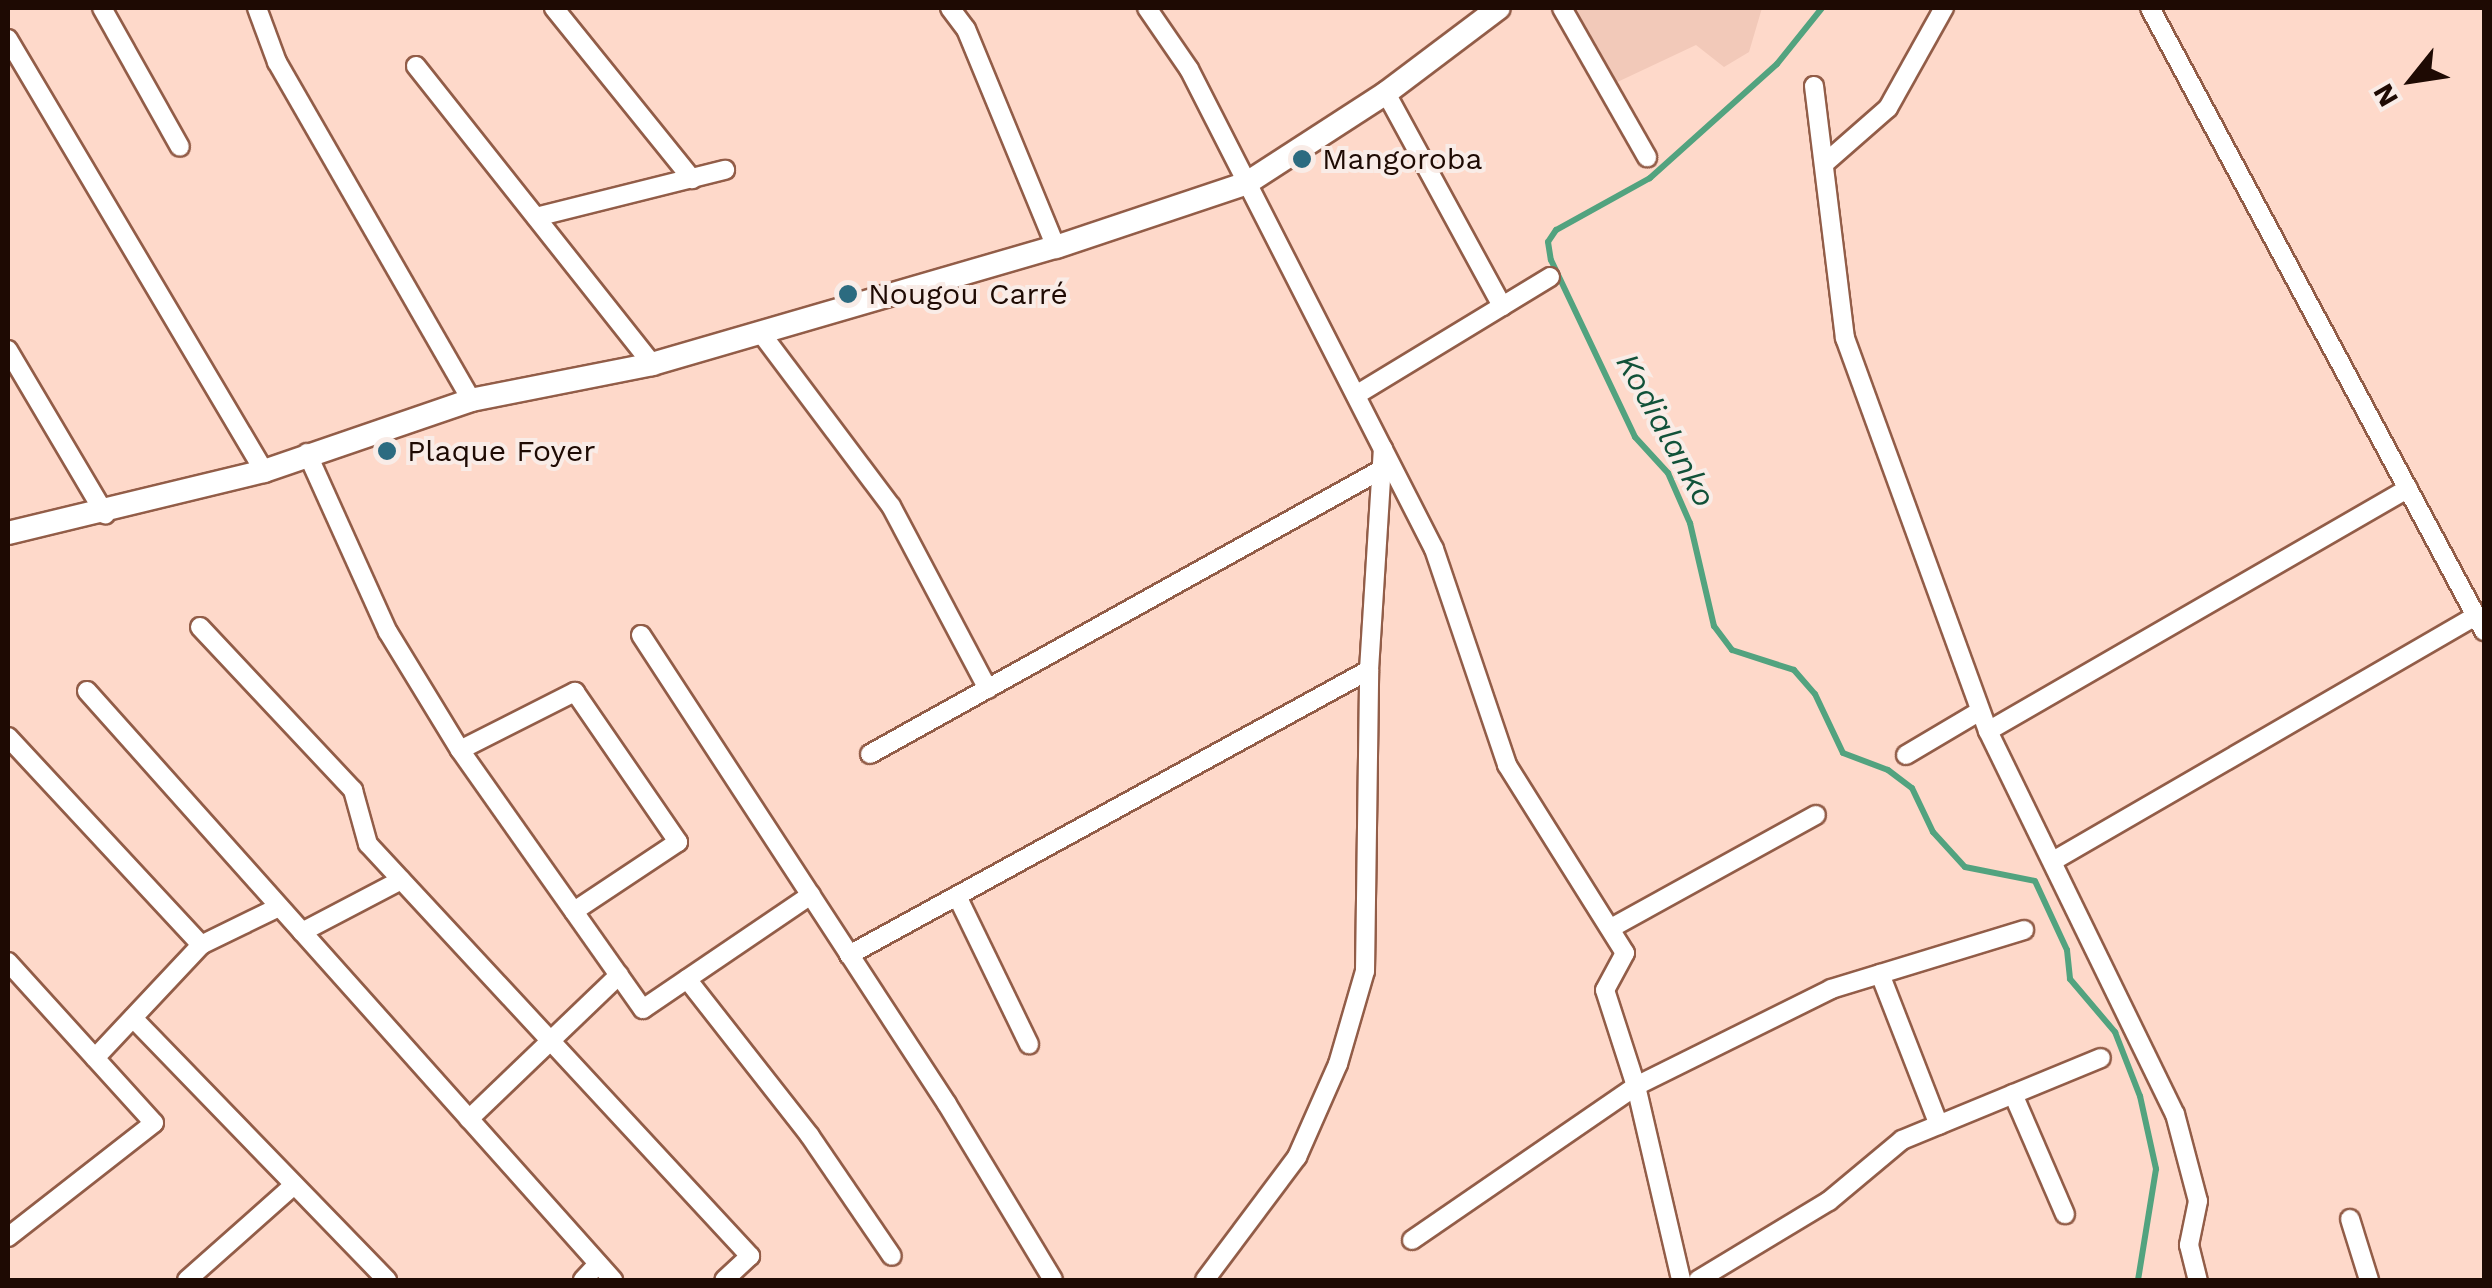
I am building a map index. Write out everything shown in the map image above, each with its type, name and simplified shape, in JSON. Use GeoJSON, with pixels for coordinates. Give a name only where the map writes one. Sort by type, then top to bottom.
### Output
{"type":"FeatureCollection","features":[{"type":"Feature","properties":{"kind":"street"},"geometry":{"type":"LineString","coordinates":[[102,8],[180,147]]}},
{"type":"Feature","properties":{"kind":"street"},"geometry":{"type":"LineString","coordinates":[[257,8],[277,62],[471,400]]}},
{"type":"Feature","properties":{"kind":"street"},"geometry":{"type":"LineString","coordinates":[[554,8],[692,178]]}},
{"type":"Feature","properties":{"kind":"street"},"geometry":{"type":"LineString","coordinates":[[950,8],[966,29],[1056,248]]}},
{"type":"Feature","properties":{"kind":"street"},"geometry":{"type":"LineString","coordinates":[[1148,8],[1189,69],[1434,549],[1507,764],[1625,954],[1604,990],[1636,1086],[1681,1280]]}},
{"type":"Feature","properties":{"kind":"street"},"geometry":{"type":"LineString","coordinates":[[8,533],[105,514],[264,471],[306,453],[471,400],[652,364],[1056,248],[1247,183],[1386,94],[1498,8]]}},
{"type":"Feature","properties":{"kind":"street"},"geometry":{"type":"LineString","coordinates":[[1562,8],[1646,158]]}},
{"type":"Feature","properties":{"kind":"street"},"geometry":{"type":"LineString","coordinates":[[1824,164],[1888,108],[1944,8]]}},
{"type":"Feature","properties":{"kind":"street"},"geometry":{"type":"LineString","coordinates":[[2053,861],[2480,624],[2150,8]]}},
{"type":"Feature","properties":{"kind":"street"},"geometry":{"type":"LineString","coordinates":[[8,38],[264,471]]}},
{"type":"Feature","properties":{"kind":"street"},"geometry":{"type":"LineString","coordinates":[[416,66],[652,364]]}},
{"type":"Feature","properties":{"kind":"street"},"geometry":{"type":"LineString","coordinates":[[1814,86],[1845,338],[1988,731],[2053,861],[2096,964],[2175,1114],[2198,1201],[2188,1245],[2198,1280]]}},
{"type":"Feature","properties":{"kind":"street"},"geometry":{"type":"LineString","coordinates":[[1386,94],[1502,306]]}},
{"type":"Feature","properties":{"kind":"street"},"geometry":{"type":"LineString","coordinates":[[536,218],[725,170]]}},
{"type":"Feature","properties":{"kind":"street"},"geometry":{"type":"LineString","coordinates":[[1356,395],[1550,277]]}},
{"type":"Feature","properties":{"kind":"street"},"geometry":{"type":"LineString","coordinates":[[761,333],[892,506],[988,689]]}},
{"type":"Feature","properties":{"kind":"street"},"geometry":{"type":"LineString","coordinates":[[8,350],[105,514]]}},
{"type":"Feature","properties":{"kind":"street"},"geometry":{"type":"LineString","coordinates":[[1205,1280],[1296,1157],[1338,1064],[1365,971],[1369,670],[1377,472],[1383,448]]}},
{"type":"Feature","properties":{"kind":"street"},"geometry":{"type":"LineString","coordinates":[[306,453],[388,632],[460,750],[643,1009],[810,895]]}},
{"type":"Feature","properties":{"kind":"street"},"geometry":{"type":"LineString","coordinates":[[870,754],[1377,472]]}},
{"type":"Feature","properties":{"kind":"street"},"geometry":{"type":"LineString","coordinates":[[1988,731],[2408,489]]}},
{"type":"Feature","properties":{"kind":"street"},"geometry":{"type":"LineString","coordinates":[[200,627],[353,790],[368,844],[750,1256],[724,1280]]}},
{"type":"Feature","properties":{"kind":"street"},"geometry":{"type":"LineString","coordinates":[[641,635],[849,954],[1053,1280]]}},
{"type":"Feature","properties":{"kind":"street"},"geometry":{"type":"LineString","coordinates":[[849,954],[1369,670]]}},
{"type":"Feature","properties":{"kind":"street"},"geometry":{"type":"LineString","coordinates":[[87,692],[612,1280]]}},
{"type":"Feature","properties":{"kind":"street"},"geometry":{"type":"LineString","coordinates":[[460,750],[575,692],[678,842],[574,911]]}},
{"type":"Feature","properties":{"kind":"street"},"geometry":{"type":"LineString","coordinates":[[1906,755],[1980,712]]}},
{"type":"Feature","properties":{"kind":"street"},"geometry":{"type":"LineString","coordinates":[[8,737],[201,945]]}},
{"type":"Feature","properties":{"kind":"street"},"geometry":{"type":"LineString","coordinates":[[1610,928],[1816,814]]}},
{"type":"Feature","properties":{"kind":"street"},"geometry":{"type":"LineString","coordinates":[[302,932],[402,880]]}},
{"type":"Feature","properties":{"kind":"street"},"geometry":{"type":"LineString","coordinates":[[957,896],[1029,1044]]}},
{"type":"Feature","properties":{"kind":"street"},"geometry":{"type":"LineString","coordinates":[[95,1058],[201,945],[280,907]]}},
{"type":"Feature","properties":{"kind":"street"},"geometry":{"type":"LineString","coordinates":[[1412,1240],[1636,1086],[1831,990],[2024,930]]}},
{"type":"Feature","properties":{"kind":"street"},"geometry":{"type":"LineString","coordinates":[[8,962],[154,1123],[8,1238]]}},
{"type":"Feature","properties":{"kind":"street"},"geometry":{"type":"LineString","coordinates":[[1880,974],[1939,1125]]}},
{"type":"Feature","properties":{"kind":"street"},"geometry":{"type":"LineString","coordinates":[[469,1119],[620,975]]}},
{"type":"Feature","properties":{"kind":"street"},"geometry":{"type":"LineString","coordinates":[[687,979],[810,1136],[892,1256]]}},
{"type":"Feature","properties":{"kind":"street"},"geometry":{"type":"LineString","coordinates":[[133,1018],[387,1280]]}},
{"type":"Feature","properties":{"kind":"street"},"geometry":{"type":"LineString","coordinates":[[1698,1280],[1829,1200],[1902,1140],[2101,1058]]}},
{"type":"Feature","properties":{"kind":"street"},"geometry":{"type":"LineString","coordinates":[[2013,1094],[2065,1214]]}},
{"type":"Feature","properties":{"kind":"street"},"geometry":{"type":"LineString","coordinates":[[188,1280],[294,1185]]}},
{"type":"Feature","properties":{"kind":"street"},"geometry":{"type":"LineString","coordinates":[[2350,1219],[2368,1280]]}},
{"type":"Feature","properties":{"kind":"street"},"geometry":{"type":"LineString","coordinates":[[583,1280],[598,1264]]}},
{"type":"Feature","properties":{"kind":"shaded area"},"geometry":{"type":"Polygon","coordinates":[[[1574,8],[1762,8],[1749,52],[1724,67],[1696,45],[1611,85],[1574,8]]]}},
{"type":"Feature","properties":{"kind":"waterway","name":"Kodialanko"},"geometry":{"type":"LineString","coordinates":[[1822,8],[1777,64],[1650,178],[1556,230],[1548,242],[1551,260],[1635,437],[1668,473],[1690,523],[1714,626],[1732,650],[1794,670],[1815,694],[1843,753],[1888,770],[1912,788],[1933,832],[1965,867],[2035,881],[2067,950],[2070,979],[2115,1032],[2140,1096],[2156,1169],[2138,1280]]}},
{"type":"Feature","properties":{"kind":"place","name":"Mangoroba"},"geometry":{"type":"Point","coordinates":[1302,159]}},
{"type":"Feature","properties":{"kind":"place","name":"Nougou Carré"},"geometry":{"type":"Point","coordinates":[848,294]}},
{"type":"Feature","properties":{"kind":"place","name":"Plaque Foyer"},"geometry":{"type":"Point","coordinates":[387,451]}}]}
